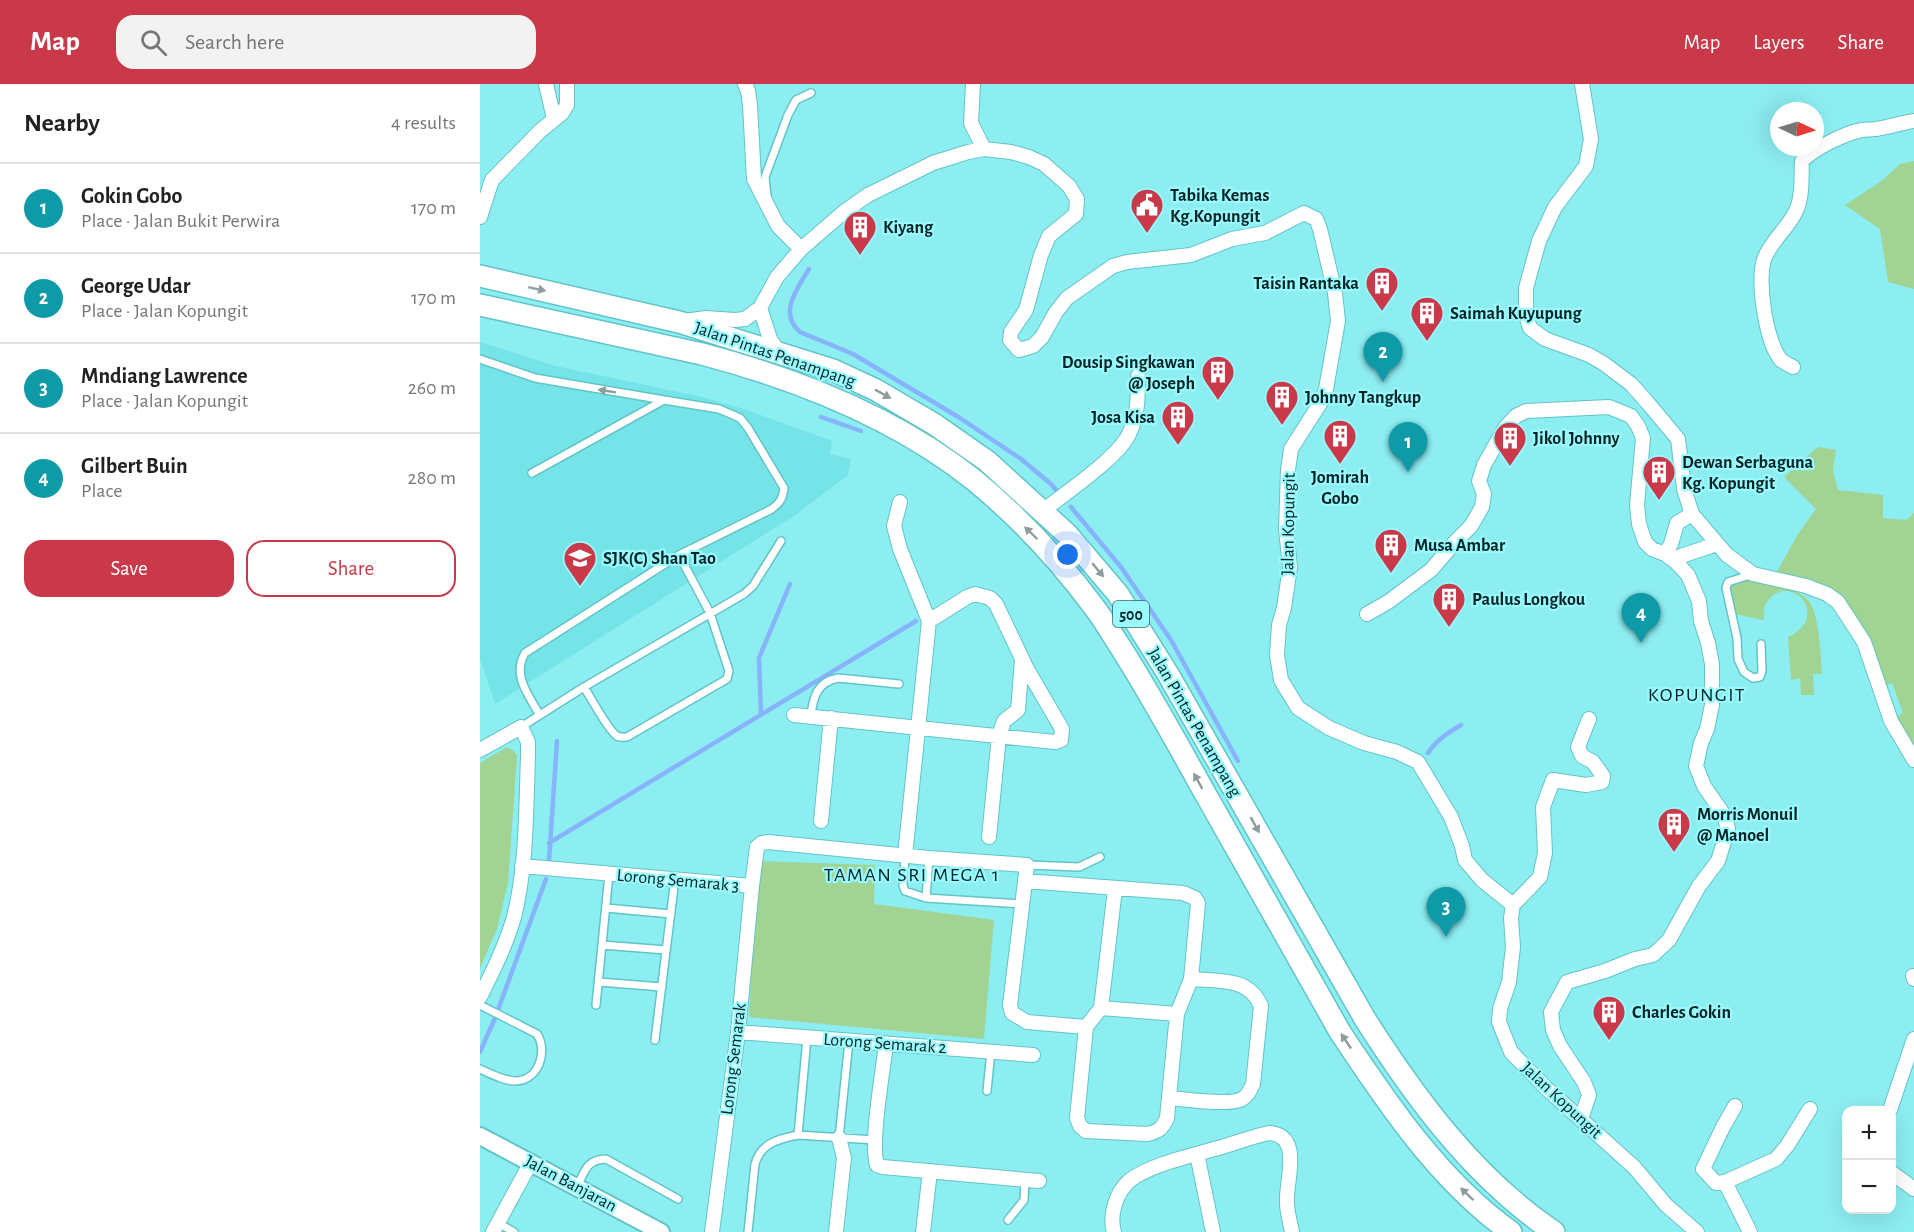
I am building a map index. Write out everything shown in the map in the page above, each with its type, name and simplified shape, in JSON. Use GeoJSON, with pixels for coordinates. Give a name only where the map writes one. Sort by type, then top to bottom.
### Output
{"type":"FeatureCollection","features":[{"type":"Feature","properties":{"kind":"main road","name":"Jalan Pintas Penampang"},"geometry":{"type":"LineString","coordinates":[[480,276],[679,322],[833,370],[876,390],[934,424],[987,461],[1067,534],[1118,594],[1168,674],[1365,1019],[1402,1076],[1470,1159],[1514,1202],[1554,1232]]}},
{"type":"Feature","properties":{"kind":"main road","name":"Jalan Pintas Penampang"},"geometry":{"type":"LineString","coordinates":[[480,305],[702,354],[734,362],[788,381],[847,405],[924,446],[972,479],[999,502],[1050,551],[1096,608],[1144,685],[1340,1032],[1375,1085],[1447,1174],[1511,1232]]}},
{"type":"Feature","properties":{"kind":"main road"},"geometry":{"type":"LineString","coordinates":[[1257,886],[1281,872]]}},
{"type":"Feature","properties":{"kind":"street"},"geometry":{"type":"LineString","coordinates":[[546,84],[554,119]]}},
{"type":"Feature","properties":{"kind":"street"},"geometry":{"type":"LineString","coordinates":[[481,208],[492,180],[562,113],[567,105],[567,84]]}},
{"type":"Feature","properties":{"kind":"street"},"geometry":{"type":"LineString","coordinates":[[745,84],[750,105],[754,179],[782,231],[801,249]]}},
{"type":"Feature","properties":{"kind":"street"},"geometry":{"type":"LineString","coordinates":[[973,84],[971,123],[984,149]]}},
{"type":"Feature","properties":{"kind":"street"},"geometry":{"type":"LineString","coordinates":[[1582,84],[1591,139],[1586,166],[1555,207],[1539,241],[1526,288],[1526,315],[1530,328],[1545,339],[1589,355],[1631,384],[1678,439],[1684,489],[1692,514],[1727,555],[1753,574],[1806,586],[1827,594],[1838,602],[1864,642],[1892,721],[1914,760]]}},
{"type":"Feature","properties":{"kind":"street"},"geometry":{"type":"LineString","coordinates":[[1793,367],[1781,360],[1767,325],[1761,280],[1764,259],[1773,241],[1788,225],[1796,211],[1800,197],[1802,161],[1808,154],[1822,146],[1861,130],[1914,121]]}},
{"type":"Feature","properties":{"kind":"street","name":"Jalan Kopungit"},"geometry":{"type":"LineString","coordinates":[[760,308],[777,277],[801,249],[845,211],[868,195],[933,163],[984,149],[1011,152],[1044,164],[1069,186],[1077,199],[1076,214],[1049,236],[1041,255],[1026,310],[1011,332],[1010,340],[1019,350],[1033,346],[1042,337],[1067,298],[1113,266],[1127,262],[1191,255],[1232,239],[1265,233],[1304,213],[1316,219],[1328,259],[1337,302],[1338,321],[1326,389],[1321,402],[1291,449],[1286,529],[1290,567],[1277,647],[1281,680],[1298,708],[1329,728],[1365,743],[1397,752],[1418,762],[1451,817],[1465,860],[1482,880],[1513,905],[1511,918],[1513,947],[1509,981],[1500,1009],[1499,1022],[1511,1052],[1547,1089],[1634,1167],[1666,1205],[1697,1232]]}},
{"type":"Feature","properties":{"kind":"street"},"geometry":{"type":"LineString","coordinates":[[679,322],[706,318],[745,319],[760,308],[770,339],[780,354]]}},
{"type":"Feature","properties":{"kind":"street"},"geometry":{"type":"LineString","coordinates":[[1043,511],[1103,464],[1128,436],[1136,416],[1138,376]]}},
{"type":"Feature","properties":{"kind":"street"},"geometry":{"type":"LineString","coordinates":[[1367,614],[1388,602],[1431,570],[1471,526],[1482,507],[1484,494],[1479,481],[1484,465],[1505,428],[1516,416],[1526,411],[1609,407],[1631,416],[1643,438],[1638,505],[1639,524],[1645,542],[1652,549],[1671,558],[1688,575],[1699,601],[1701,621],[1712,664],[1712,705],[1696,766],[1704,786],[1724,815],[1728,829],[1718,861],[1699,886],[1669,940],[1653,955],[1567,982],[1551,1012],[1553,1029],[1560,1046],[1584,1082],[1589,1095],[1581,1119]]}},
{"type":"Feature","properties":{"kind":"street"},"geometry":{"type":"LineString","coordinates":[[900,502],[894,526],[900,549],[929,621],[905,856],[1027,865],[1010,1005],[1012,1013],[1027,1022],[1086,1027]]}},
{"type":"Feature","properties":{"kind":"street"},"geometry":{"type":"LineString","coordinates":[[1671,558],[1671,544],[1677,522],[1692,514]]}},
{"type":"Feature","properties":{"kind":"street"},"geometry":{"type":"LineString","coordinates":[[1671,558],[1717,544]]}},
{"type":"Feature","properties":{"kind":"street"},"geometry":{"type":"LineString","coordinates":[[794,715],[1055,742],[1061,740],[1062,729],[1022,658],[996,604],[984,595],[975,594],[929,621]]}},
{"type":"Feature","properties":{"kind":"street"},"geometry":{"type":"LineString","coordinates":[[988,837],[999,736],[1004,721],[1018,710],[1022,658]]}},
{"type":"Feature","properties":{"kind":"street"},"geometry":{"type":"LineString","coordinates":[[821,821],[831,718]]}},
{"type":"Feature","properties":{"kind":"street"},"geometry":{"type":"LineString","coordinates":[[1513,905],[1540,877],[1545,853],[1543,807],[1553,780],[1586,785],[1602,783],[1603,776],[1593,762],[1582,756],[1578,747],[1589,719]]}},
{"type":"Feature","properties":{"kind":"street"},"geometry":{"type":"LineString","coordinates":[[480,750],[521,727],[528,742],[522,866],[514,916],[506,941],[480,997]]}},
{"type":"Feature","properties":{"kind":"street","name":"Lorong Semarak 3"},"geometry":{"type":"LineString","coordinates":[[522,866],[752,886],[755,853],[757,847],[762,843],[905,856]]}},
{"type":"Feature","properties":{"kind":"street"},"geometry":{"type":"LineString","coordinates":[[1025,881],[1183,893],[1195,897],[1198,903],[1191,979],[1178,1014],[1167,1118],[1163,1127],[1147,1134],[1086,1131],[1080,1126],[1077,1118],[1086,1027],[1101,1008],[1114,889]]}},
{"type":"Feature","properties":{"kind":"street","name":"Lorong Semarak"},"geometry":{"type":"LineString","coordinates":[[712,1232],[738,1032],[752,886]]}},
{"type":"Feature","properties":{"kind":"street"},"geometry":{"type":"LineString","coordinates":[[1169,1098],[1228,1102],[1240,1100],[1249,1093],[1253,1084],[1261,1006],[1257,996],[1249,988],[1239,984],[1191,979]]}},
{"type":"Feature","properties":{"kind":"street"},"geometry":{"type":"LineString","coordinates":[[1101,1008],[1178,1014]]}},
{"type":"Feature","properties":{"kind":"street","name":"Lorong Semarak 2"},"geometry":{"type":"LineString","coordinates":[[738,1032],[1033,1055]]}},
{"type":"Feature","properties":{"kind":"street"},"geometry":{"type":"LineString","coordinates":[[1891,1106],[1914,1040]]}},
{"type":"Feature","properties":{"kind":"street"},"geometry":{"type":"LineString","coordinates":[[886,1044],[875,1140],[874,1157],[877,1165],[1032,1180]]}},
{"type":"Feature","properties":{"kind":"street"},"geometry":{"type":"LineString","coordinates":[[1735,1106],[1722,1127],[1703,1169],[1716,1183],[1725,1182],[1776,1159],[1788,1146],[1810,1109]]}},
{"type":"Feature","properties":{"kind":"street"},"geometry":{"type":"LineString","coordinates":[[1114,1232],[1113,1212],[1118,1197],[1124,1186],[1141,1174],[1197,1154],[1269,1133],[1280,1136],[1287,1142],[1290,1154],[1287,1199],[1292,1232]]}},
{"type":"Feature","properties":{"kind":"street","name":"Jalan Banjaran"},"geometry":{"type":"LineString","coordinates":[[480,1136],[661,1232]]}},
{"type":"Feature","properties":{"kind":"street"},"geometry":{"type":"LineString","coordinates":[[836,1232],[844,1158],[839,1138]]}},
{"type":"Feature","properties":{"kind":"street"},"geometry":{"type":"LineString","coordinates":[[1197,1154],[1213,1232]]}},
{"type":"Feature","properties":{"kind":"street"},"geometry":{"type":"LineString","coordinates":[[496,1228],[531,1162]]}},
{"type":"Feature","properties":{"kind":"street"},"geometry":{"type":"LineString","coordinates":[[923,1232],[930,1171]]}},
{"type":"Feature","properties":{"kind":"street"},"geometry":{"type":"LineString","coordinates":[[1896,1176],[1914,1189]]}},
{"type":"Feature","properties":{"kind":"street"},"geometry":{"type":"LineString","coordinates":[[1725,1182],[1750,1232]]}},
{"type":"Feature","properties":{"kind":"lane"},"geometry":{"type":"LineString","coordinates":[[769,210],[765,177],[777,140],[796,100],[811,93]]}},
{"type":"Feature","properties":{"kind":"lane"},"geometry":{"type":"LineString","coordinates":[[480,359],[535,378],[719,409],[740,418],[784,488],[783,497],[778,505],[679,555],[525,653],[519,663],[519,674],[539,714]]}},
{"type":"Feature","properties":{"kind":"lane"},"geometry":{"type":"LineString","coordinates":[[532,473],[664,400]]}},
{"type":"Feature","properties":{"kind":"lane"},"geometry":{"type":"LineString","coordinates":[[521,727],[584,687],[744,594],[753,586],[781,541]]}},
{"type":"Feature","properties":{"kind":"lane"},"geometry":{"type":"LineString","coordinates":[[584,687],[608,724],[621,738],[627,737],[727,679],[729,671],[710,613],[679,555]]}},
{"type":"Feature","properties":{"kind":"lane"},"geometry":{"type":"LineString","coordinates":[[1753,574],[1728,582],[1726,588],[1737,638],[1738,659],[1744,672],[1753,678],[1760,677],[1762,671],[1761,644]]}},
{"type":"Feature","properties":{"kind":"lane"},"geometry":{"type":"LineString","coordinates":[[811,716],[813,697],[819,687],[829,680],[838,678],[899,684]]}},
{"type":"Feature","properties":{"kind":"lane"},"geometry":{"type":"LineString","coordinates":[[905,856],[903,885],[905,891],[927,897],[1022,904]]}},
{"type":"Feature","properties":{"kind":"lane"},"geometry":{"type":"LineString","coordinates":[[1027,865],[1079,867],[1100,857]]}},
{"type":"Feature","properties":{"kind":"lane"},"geometry":{"type":"LineString","coordinates":[[927,897],[930,858]]}},
{"type":"Feature","properties":{"kind":"lane"},"geometry":{"type":"LineString","coordinates":[[596,1005],[609,874]]}},
{"type":"Feature","properties":{"kind":"lane"},"geometry":{"type":"LineString","coordinates":[[655,1040],[675,879]]}},
{"type":"Feature","properties":{"kind":"lane"},"geometry":{"type":"LineString","coordinates":[[606,908],[671,914]]}},
{"type":"Feature","properties":{"kind":"lane"},"geometry":{"type":"LineString","coordinates":[[602,945],[666,950]]}},
{"type":"Feature","properties":{"kind":"lane"},"geometry":{"type":"LineString","coordinates":[[599,981],[662,987]]}},
{"type":"Feature","properties":{"kind":"lane"},"geometry":{"type":"LineString","coordinates":[[480,1005],[537,1034],[542,1042],[540,1061],[531,1075],[523,1080],[513,1081],[480,1070]]}},
{"type":"Feature","properties":{"kind":"lane"},"geometry":{"type":"LineString","coordinates":[[798,1136],[807,1038]]}},
{"type":"Feature","properties":{"kind":"lane"},"geometry":{"type":"LineString","coordinates":[[839,1138],[849,1041]]}},
{"type":"Feature","properties":{"kind":"lane"},"geometry":{"type":"LineString","coordinates":[[987,1091],[991,1051]]}},
{"type":"Feature","properties":{"kind":"lane"},"geometry":{"type":"LineString","coordinates":[[748,1232],[755,1164],[762,1148],[798,1136],[875,1140]]}},
{"type":"Feature","properties":{"kind":"lane"},"geometry":{"type":"LineString","coordinates":[[577,1186],[589,1163],[606,1159],[678,1199]]}},
{"type":"Feature","properties":{"kind":"lane"},"geometry":{"type":"LineString","coordinates":[[1008,1220],[1024,1200],[1032,1180]]}},
{"type":"Feature","properties":{"kind":"lane"},"geometry":{"type":"LineString","coordinates":[[496,1228],[514,1232]]}},
{"type":"Feature","properties":{"kind":"shaded area","name":"SJK(C) Shan Tao"},"geometry":{"type":"Polygon","coordinates":[[[480,342],[556,366],[702,397],[744,409],[832,441],[830,454],[851,459],[848,475],[794,516],[495,704],[480,659],[480,342]]]}},
{"type":"Feature","properties":{"kind":"green space"},"geometry":{"type":"Polygon","coordinates":[[[1914,161],[1914,289],[1888,282],[1880,229],[1845,205],[1883,180],[1900,164],[1914,161]]]}},
{"type":"Feature","properties":{"kind":"green space"},"geometry":{"type":"Polygon","coordinates":[[[1818,447],[1836,450],[1833,470],[1838,490],[1883,495],[1883,518],[1906,520],[1914,513],[1914,752],[1895,718],[1903,713],[1892,683],[1886,686],[1852,614],[1775,575],[1798,534],[1816,509],[1784,477],[1818,447]]]}},
{"type":"Feature","properties":{"kind":"green space"},"geometry":{"type":"Polygon","coordinates":[[[1741,579],[1767,582],[1794,590],[1808,600],[1812,606],[1819,635],[1822,674],[1813,674],[1814,695],[1801,695],[1800,678],[1791,680],[1788,637],[1801,629],[1807,619],[1804,601],[1789,591],[1779,592],[1766,603],[1764,620],[1734,614],[1730,584],[1741,579]]]}},
{"type":"Feature","properties":{"kind":"green space"},"geometry":{"type":"Polygon","coordinates":[[[507,747],[517,756],[508,883],[497,929],[480,968],[480,763],[507,747]]]}},
{"type":"Feature","properties":{"kind":"green space"},"geometry":{"type":"Polygon","coordinates":[[[757,861],[875,865],[874,904],[994,920],[984,1039],[749,1017],[757,861]]]}},
{"type":"Feature","properties":{"kind":"waterway"},"geometry":{"type":"LineString","coordinates":[[809,269],[795,293],[790,309],[790,317],[800,332],[853,354],[960,418],[1021,459],[1051,484],[1061,496]]}},
{"type":"Feature","properties":{"kind":"waterway"},"geometry":{"type":"LineString","coordinates":[[821,417],[861,431]]}},
{"type":"Feature","properties":{"kind":"waterway"},"geometry":{"type":"LineString","coordinates":[[1071,507],[1121,567],[1171,640],[1238,761]]}},
{"type":"Feature","properties":{"kind":"waterway"},"geometry":{"type":"LineString","coordinates":[[761,714],[759,658],[790,584]]}},
{"type":"Feature","properties":{"kind":"waterway"},"geometry":{"type":"LineString","coordinates":[[549,843],[916,621]]}},
{"type":"Feature","properties":{"kind":"waterway"},"geometry":{"type":"LineString","coordinates":[[1428,753],[1447,734],[1461,725]]}},
{"type":"Feature","properties":{"kind":"waterway"},"geometry":{"type":"LineString","coordinates":[[549,861],[557,741]]}},
{"type":"Feature","properties":{"kind":"waterway"},"geometry":{"type":"LineString","coordinates":[[480,1052],[495,1018],[546,879]]}},
{"type":"Feature","properties":{"kind":"place","name":"Tabika Kemas Kg.Kopungit"},"geometry":{"type":"Point","coordinates":[1147,234]}},
{"type":"Feature","properties":{"kind":"place","name":"Kiyang"},"geometry":{"type":"Point","coordinates":[860,256]}},
{"type":"Feature","properties":{"kind":"place","name":"Taisin Rantaka"},"geometry":{"type":"Point","coordinates":[1382,312]}},
{"type":"Feature","properties":{"kind":"place","name":"Saimah Kuyupung"},"geometry":{"type":"Point","coordinates":[1427,342]}},
{"type":"Feature","properties":{"kind":"place","name":"George Udar"},"geometry":{"type":"Point","coordinates":[1383,382]}},
{"type":"Feature","properties":{"kind":"place","name":"Dousip Singkawan @ Joseph"},"geometry":{"type":"Point","coordinates":[1218,401]}},
{"type":"Feature","properties":{"kind":"place","name":"Johnny Tangkup"},"geometry":{"type":"Point","coordinates":[1282,426]}},
{"type":"Feature","properties":{"kind":"place","name":"Josa Kisa"},"geometry":{"type":"Point","coordinates":[1178,446]}},
{"type":"Feature","properties":{"kind":"place","name":"Jomirah Gobo"},"geometry":{"type":"Point","coordinates":[1340,465]}},
{"type":"Feature","properties":{"kind":"place","name":"Jikol Johnny"},"geometry":{"type":"Point","coordinates":[1510,467]}},
{"type":"Feature","properties":{"kind":"place","name":"Gokin Gobo"},"geometry":{"type":"Point","coordinates":[1408,472]}},
{"type":"Feature","properties":{"kind":"place","name":"Dewan Serbaguna Kg. Kopungit"},"geometry":{"type":"Point","coordinates":[1659,501]}},
{"type":"Feature","properties":{"kind":"place","name":"Musa Ambar"},"geometry":{"type":"Point","coordinates":[1391,574]}},
{"type":"Feature","properties":{"kind":"place","name":"SJK(C) Shan Tao"},"geometry":{"type":"Point","coordinates":[580,587]}},
{"type":"Feature","properties":{"kind":"place","name":"Paulus Longkou"},"geometry":{"type":"Point","coordinates":[1449,628]}},
{"type":"Feature","properties":{"kind":"place","name":"Gilbert Buin"},"geometry":{"type":"Point","coordinates":[1641,643]}},
{"type":"Feature","properties":{"kind":"place","name":"Morris Monuil @ Manoel"},"geometry":{"type":"Point","coordinates":[1674,853]}},
{"type":"Feature","properties":{"kind":"place","name":"Mndiang Lawrence"},"geometry":{"type":"Point","coordinates":[1446,937]}},
{"type":"Feature","properties":{"kind":"place","name":"Charles Gokin"},"geometry":{"type":"Point","coordinates":[1609,1041]}},
{"type":"Feature","properties":{"kind":"district","name":"KOPUNGIT"},"geometry":{"type":"Point","coordinates":[1697,694]}},
{"type":"Feature","properties":{"kind":"district","name":"TAMAN SRI MEGA 1"},"geometry":{"type":"Point","coordinates":[912,874]}}]}
